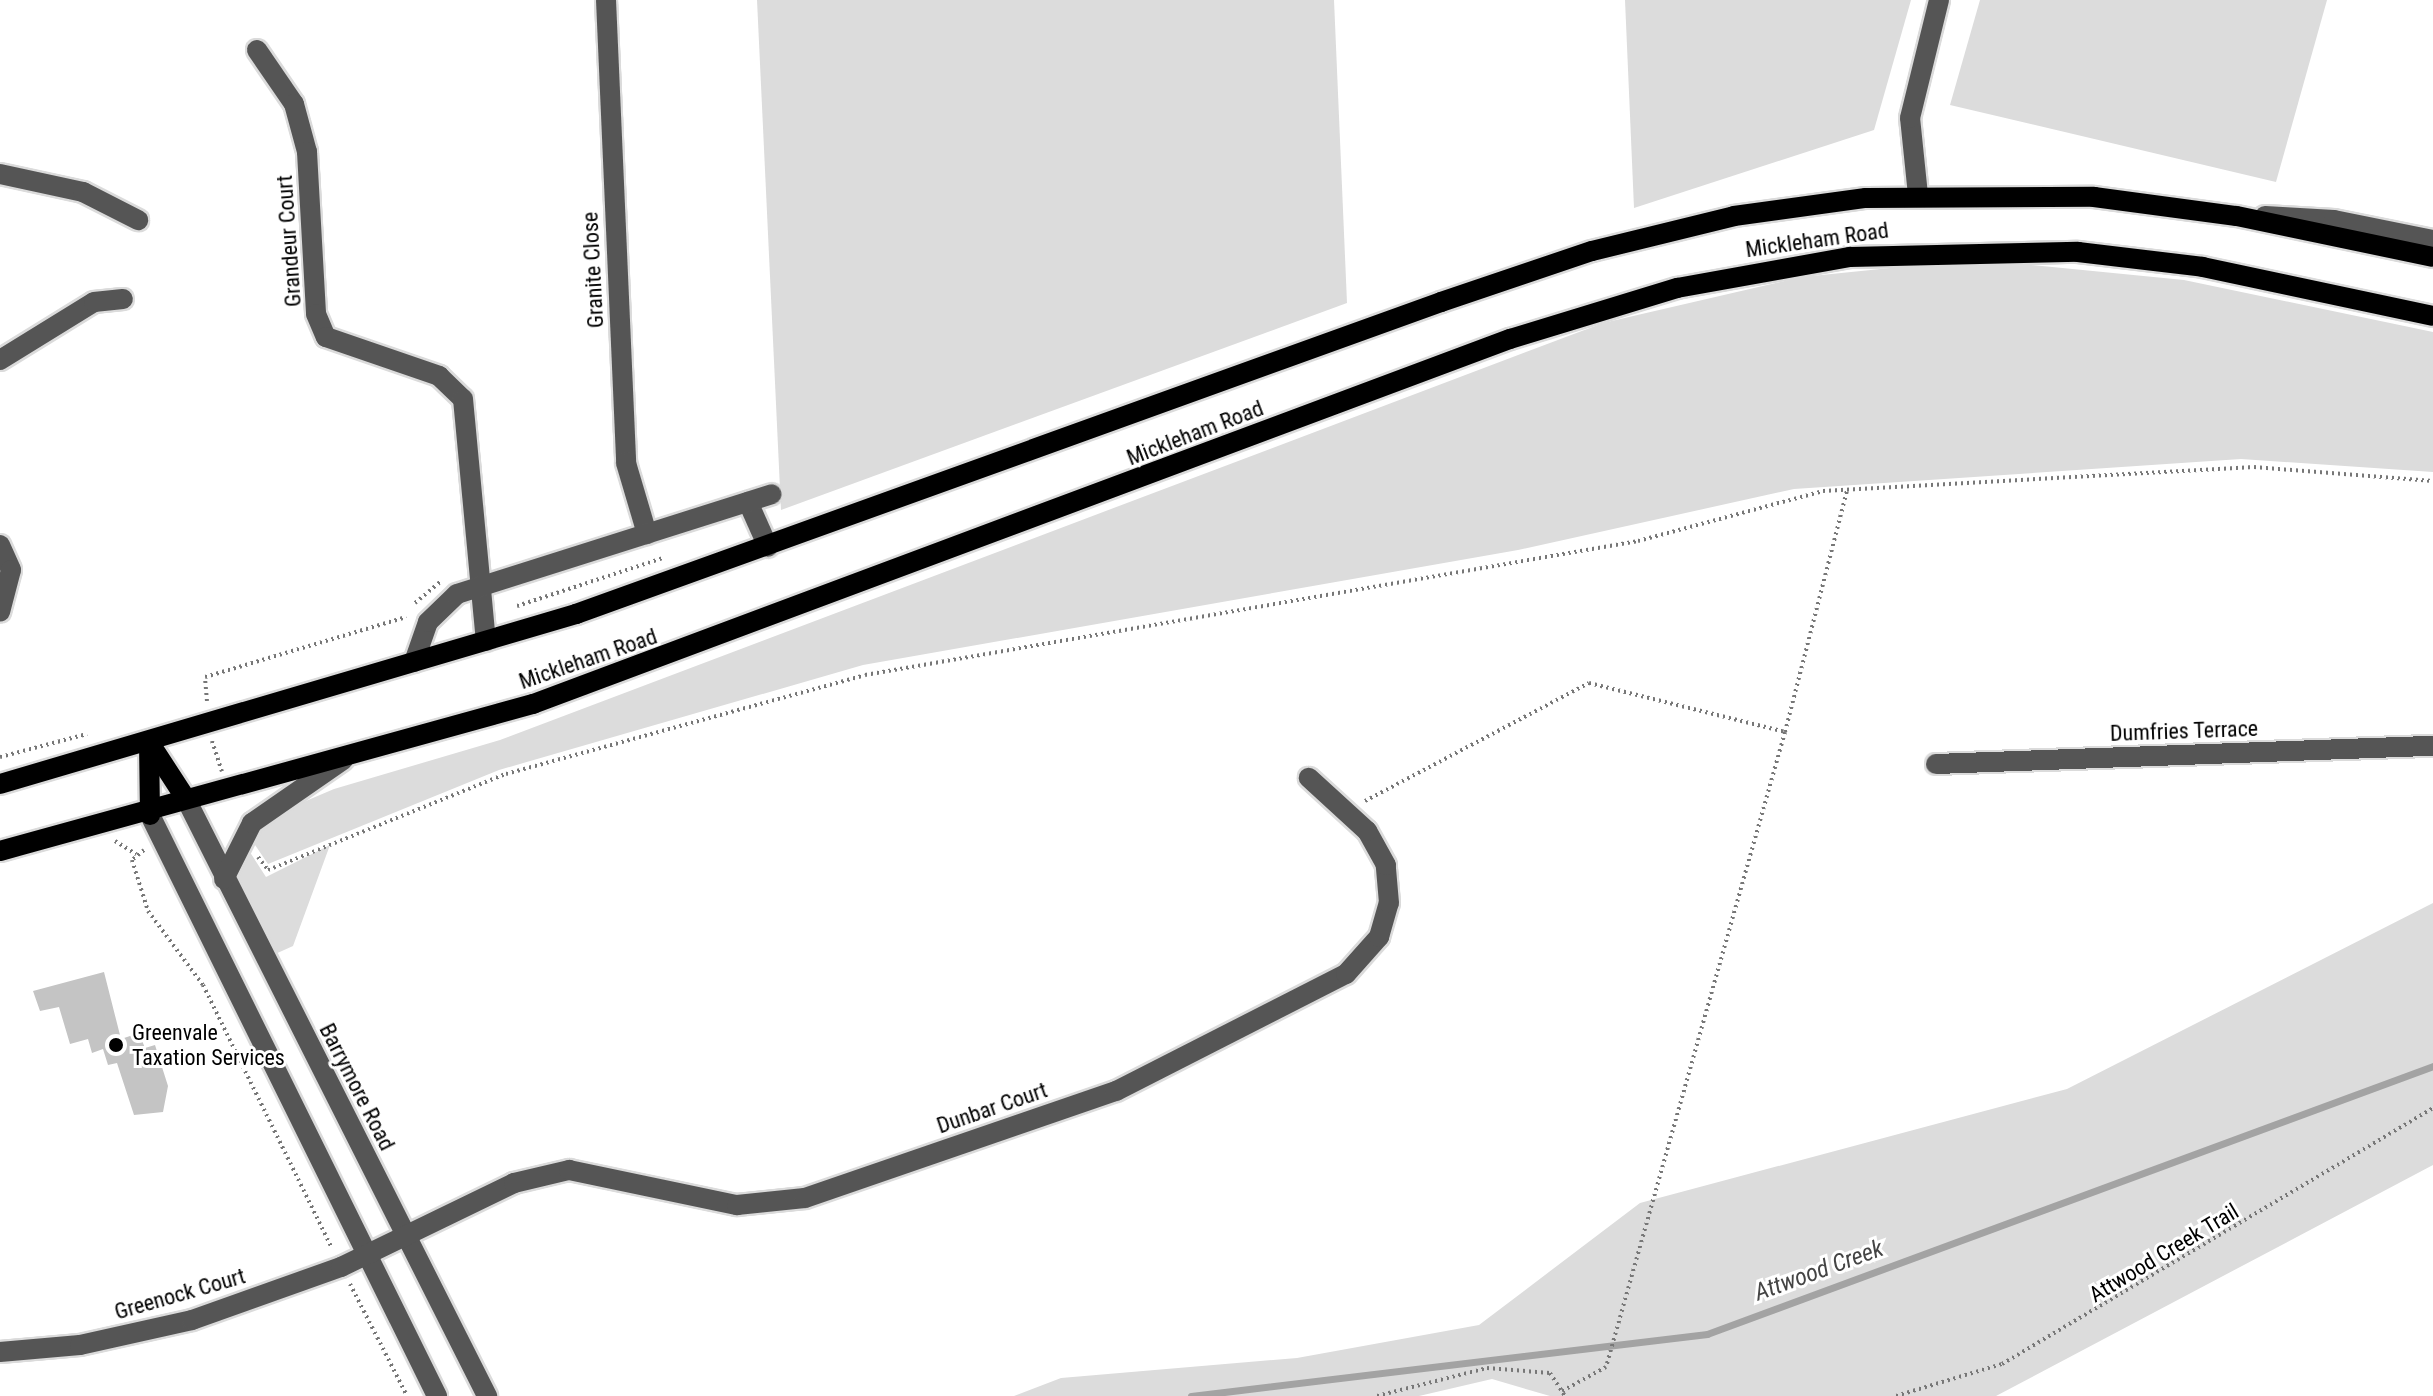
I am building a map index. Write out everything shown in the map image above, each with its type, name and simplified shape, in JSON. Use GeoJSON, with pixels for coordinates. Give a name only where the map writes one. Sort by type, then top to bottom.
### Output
{"type":"FeatureCollection","features":[{"type":"Feature","properties":{"kind":"main road","name":"Mickleham Road"},"geometry":{"type":"LineString","coordinates":[[0,784],[486,641],[768,547],[1592,251],[1734,216],[1918,195],[2094,197],[2237,216],[2433,257]]}},
{"type":"Feature","properties":{"kind":"main road","name":"Mickleham Road"},"geometry":{"type":"LineString","coordinates":[[0,851],[150,815],[186,799],[343,760],[734,635],[1510,339],[1729,276],[1920,251],[2078,252],[2232,272],[2433,316]]}},
{"type":"Feature","properties":{"kind":"main road"},"geometry":{"type":"LineString","coordinates":[[149,742],[186,799]]}},
{"type":"Feature","properties":{"kind":"main road"},"geometry":{"type":"LineString","coordinates":[[149,742],[150,815]]}},
{"type":"Feature","properties":{"kind":"street","name":"Granite Close"},"geometry":{"type":"LineString","coordinates":[[606,0],[626,463],[647,534]]}},
{"type":"Feature","properties":{"kind":"street"},"geometry":{"type":"LineString","coordinates":[[1918,195],[1910,118],[1939,0]]}},
{"type":"Feature","properties":{"kind":"street","name":"Grandeur Court"},"geometry":{"type":"LineString","coordinates":[[257,50],[294,104],[307,152],[316,314],[326,337],[439,376],[463,399],[476,588],[486,641]]}},
{"type":"Feature","properties":{"kind":"street"},"geometry":{"type":"LineString","coordinates":[[0,174],[83,192],[138,220]]}},
{"type":"Feature","properties":{"kind":"street"},"geometry":{"type":"LineString","coordinates":[[2237,216],[2334,220],[2433,240]]}},
{"type":"Feature","properties":{"kind":"street"},"geometry":{"type":"LineString","coordinates":[[0,360],[94,302],[123,299]]}},
{"type":"Feature","properties":{"kind":"street"},"geometry":{"type":"LineString","coordinates":[[414,662],[441,603],[476,588],[772,494]]}},
{"type":"Feature","properties":{"kind":"street"},"geometry":{"type":"LineString","coordinates":[[748,502],[768,547]]}},
{"type":"Feature","properties":{"kind":"street"},"geometry":{"type":"LineString","coordinates":[[0,545],[11,570],[0,612]]}},
{"type":"Feature","properties":{"kind":"street","name":"Dumfries Terrace"},"geometry":{"type":"LineString","coordinates":[[1936,764],[2433,746]]}},
{"type":"Feature","properties":{"kind":"street"},"geometry":{"type":"LineString","coordinates":[[224,879],[242,834],[343,760]]}},
{"type":"Feature","properties":{"kind":"street","name":"Dunbar Court"},"geometry":{"type":"LineString","coordinates":[[366,1255],[514,1183],[569,1170],[723,1204],[805,1198],[1116,1091],[1346,974],[1379,937],[1389,903],[1386,865],[1345,812],[1309,778]]}},
{"type":"Feature","properties":{"kind":"street","name":"Barrymore Road"},"geometry":{"type":"LineString","coordinates":[[186,799],[487,1396]]}},
{"type":"Feature","properties":{"kind":"street"},"geometry":{"type":"LineString","coordinates":[[150,815],[437,1396]]}},
{"type":"Feature","properties":{"kind":"street","name":"Greenock Court"},"geometry":{"type":"LineString","coordinates":[[0,1352],[133,1336],[341,1267],[366,1255]]}},
{"type":"Feature","properties":{"kind":"path"},"geometry":{"type":"LineString","coordinates":[[242,834],[268,870],[506,774],[865,675],[1638,541],[1847,490],[2254,467],[2433,481]]}},
{"type":"Feature","properties":{"kind":"path"},"geometry":{"type":"LineString","coordinates":[[1377,1396],[1487,1368],[1550,1373],[1563,1394],[1606,1367],[1785,732],[1847,490]]}},
{"type":"Feature","properties":{"kind":"path"},"geometry":{"type":"LineString","coordinates":[[517,606],[668,556]]}},
{"type":"Feature","properties":{"kind":"path"},"geometry":{"type":"LineString","coordinates":[[1345,812],[1589,683],[1785,732]]}},
{"type":"Feature","properties":{"kind":"path"},"geometry":{"type":"LineString","coordinates":[[163,841],[132,860],[148,911],[203,985],[407,1396]]}},
{"type":"Feature","properties":{"kind":"path","name":"Attwood Creek Trail"},"geometry":{"type":"LineString","coordinates":[[1896,1396],[2002,1364],[2433,1108]]}},
{"type":"Feature","properties":{"kind":"shaded area"},"geometry":{"type":"Polygon","coordinates":[[[757,0],[1334,0],[1347,303],[781,510],[757,0]]]}},
{"type":"Feature","properties":{"kind":"shaded area"},"geometry":{"type":"Polygon","coordinates":[[[1625,0],[1911,0],[1874,130],[1634,208],[1625,0]]]}},
{"type":"Feature","properties":{"kind":"shaded area"},"geometry":{"type":"Polygon","coordinates":[[[1980,0],[2327,0],[2276,182],[1950,105],[1980,0]]]}},
{"type":"Feature","properties":{"kind":"shaded area"},"geometry":{"type":"Polygon","coordinates":[[[2031,265],[2184,280],[2433,332],[2433,472],[2241,459],[1794,489],[1518,550],[863,665],[499,770],[268,864],[251,839],[287,809],[334,789],[500,740],[1603,323],[1802,277],[1910,266],[2031,265]]]}},
{"type":"Feature","properties":{"kind":"shaded area"},"geometry":{"type":"Polygon","coordinates":[[[330,845],[293,946],[273,955],[238,880],[246,846],[266,877],[330,845]]]}},
{"type":"Feature","properties":{"kind":"shaded area"},"geometry":{"type":"Polygon","coordinates":[[[2433,903],[2433,1165],[1996,1396],[1550,1396],[1492,1379],[1419,1396],[1014,1396],[1061,1378],[1297,1358],[1479,1325],[1640,1203],[2067,1089],[2433,903]]]}},
{"type":"Feature","properties":{"kind":"building","name":"Greenvale Taxation Services"},"geometry":{"type":"Polygon","coordinates":[[[104,972],[121,1039],[139,1033],[145,1048],[155,1045],[168,1086],[163,1112],[134,1115],[117,1063],[108,1065],[103,1049],[92,1053],[88,1039],[70,1044],[59,1007],[40,1011],[33,991],[104,972]]]}},
{"type":"Feature","properties":{"kind":"waterway","name":"Attwood Creek"},"geometry":{"type":"LineString","coordinates":[[1191,1396],[1707,1334],[2433,1066]]}},
{"type":"Feature","properties":{"kind":"place","name":"Greenvale Taxation Services"},"geometry":{"type":"Point","coordinates":[116,1045]}}]}
